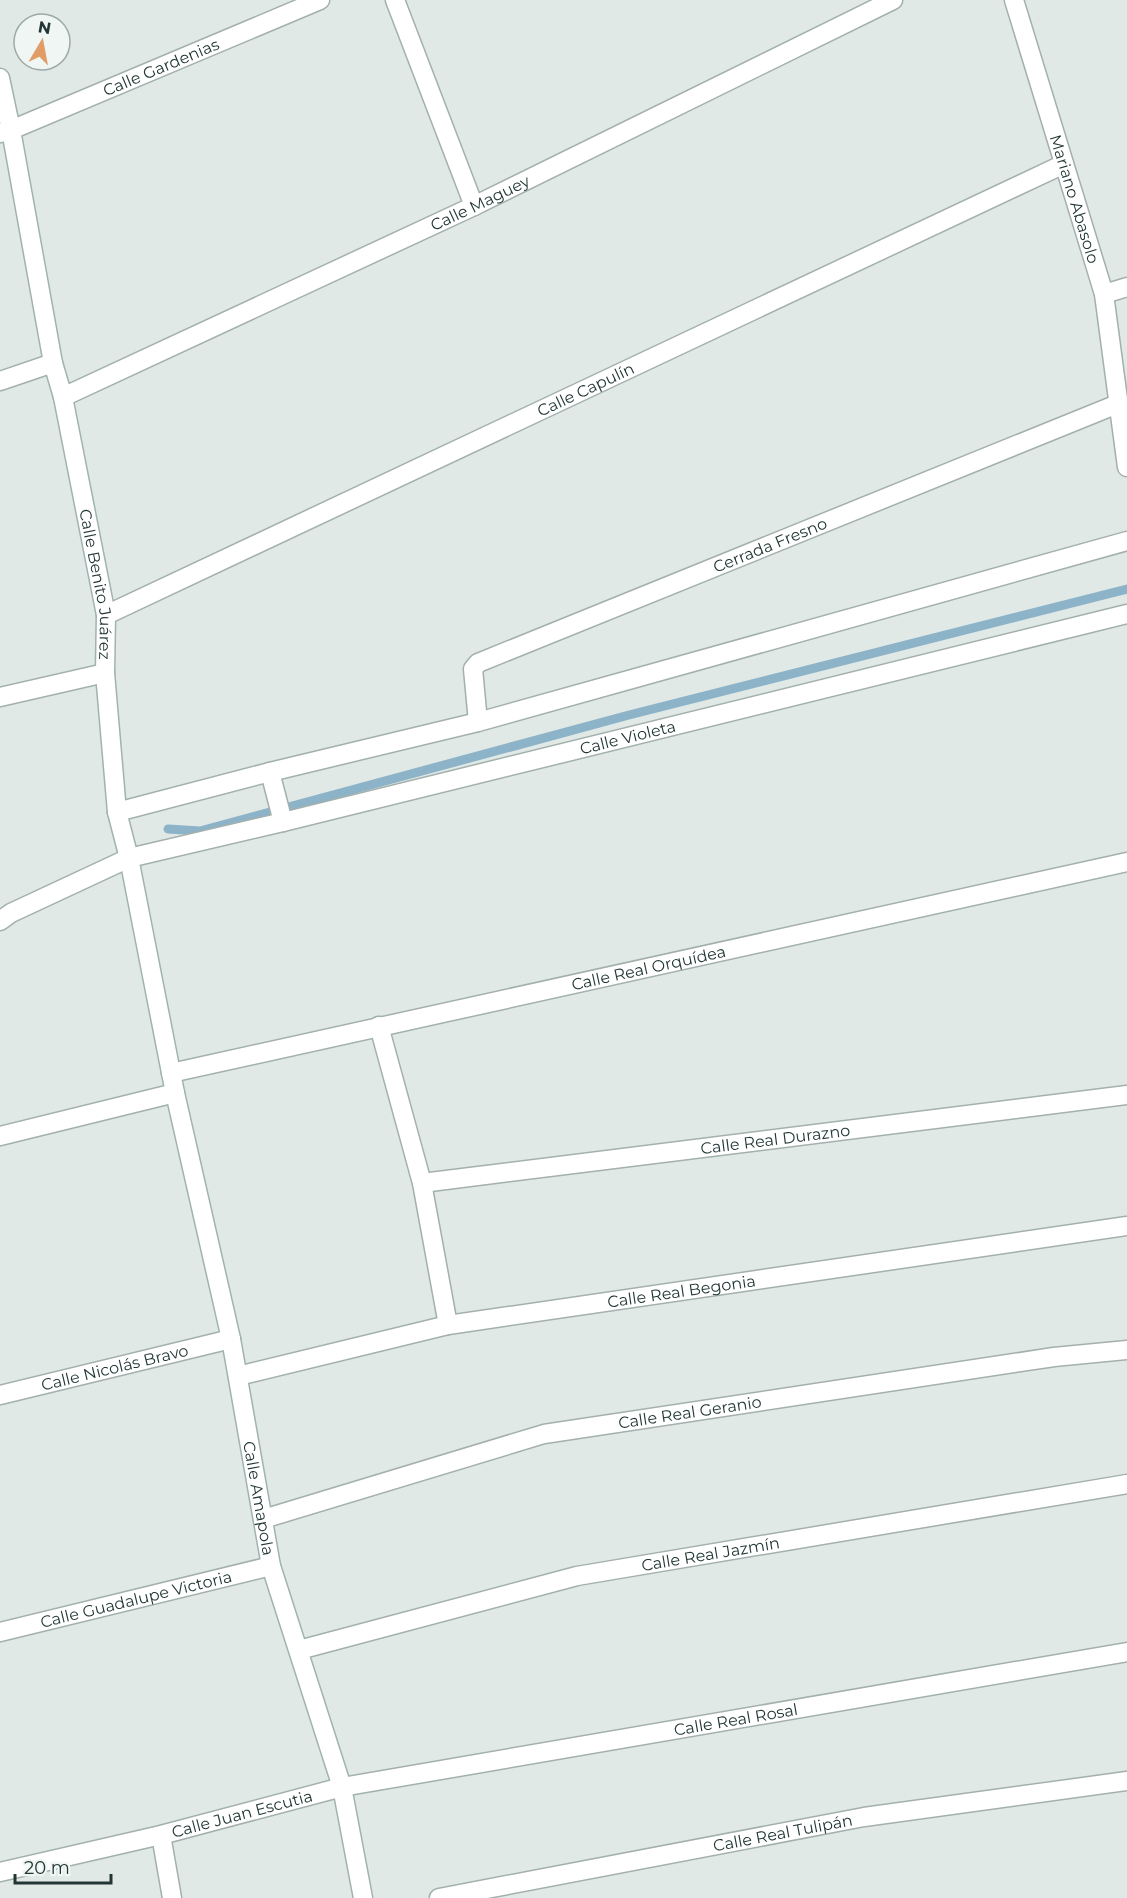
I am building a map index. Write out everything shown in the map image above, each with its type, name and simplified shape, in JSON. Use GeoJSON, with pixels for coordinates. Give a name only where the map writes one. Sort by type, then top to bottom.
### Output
{"type":"FeatureCollection","features":[{"type":"Feature","properties":{"kind":"street","name":"Calle Gardenias"},"geometry":{"type":"LineString","coordinates":[[5,131],[320,0]]}},
{"type":"Feature","properties":{"kind":"street"},"geometry":{"type":"LineString","coordinates":[[395,0],[474,206]]}},
{"type":"Feature","properties":{"kind":"street","name":"Calle Maguey"},"geometry":{"type":"LineString","coordinates":[[63,397],[474,206],[893,0]]}},
{"type":"Feature","properties":{"kind":"street","name":"Mariano Abasolo"},"geometry":{"type":"LineString","coordinates":[[1014,0],[1104,294],[1127,467]]}},
{"type":"Feature","properties":{"kind":"street","name":"Calle Benito Juárez"},"geometry":{"type":"LineString","coordinates":[[0,78],[5,131],[53,363],[63,397],[106,615],[105,673],[117,812],[129,858],[175,1093]]}},
{"type":"Feature","properties":{"kind":"street","name":"Calle Capulín"},"geometry":{"type":"LineString","coordinates":[[106,615],[1064,164]]}},
{"type":"Feature","properties":{"kind":"street"},"geometry":{"type":"LineString","coordinates":[[1104,294],[1127,287]]}},
{"type":"Feature","properties":{"kind":"street"},"geometry":{"type":"LineString","coordinates":[[0,381],[53,363]]}},
{"type":"Feature","properties":{"kind":"street","name":"Cerrada Fresno"},"geometry":{"type":"LineString","coordinates":[[478,722],[472,669],[478,663],[1120,404]]}},
{"type":"Feature","properties":{"kind":"street"},"geometry":{"type":"LineString","coordinates":[[117,812],[272,779],[1127,541]]}},
{"type":"Feature","properties":{"kind":"street","name":"Calle Violeta"},"geometry":{"type":"LineString","coordinates":[[0,921],[11,913],[129,858],[282,817],[1127,614]]}},
{"type":"Feature","properties":{"kind":"street"},"geometry":{"type":"LineString","coordinates":[[0,697],[105,673]]}},
{"type":"Feature","properties":{"kind":"street"},"geometry":{"type":"LineString","coordinates":[[272,779],[282,817]]}},
{"type":"Feature","properties":{"kind":"street","name":"Calle Real Orquídea"},"geometry":{"type":"LineString","coordinates":[[171,1073],[1127,862]]}},
{"type":"Feature","properties":{"kind":"street"},"geometry":{"type":"LineString","coordinates":[[379,1026],[422,1184],[448,1325]]}},
{"type":"Feature","properties":{"kind":"street"},"geometry":{"type":"LineString","coordinates":[[0,1136],[175,1093]]}},
{"type":"Feature","properties":{"kind":"street","name":"Calle Amapola"},"geometry":{"type":"LineString","coordinates":[[175,1093],[231,1339],[271,1566],[342,1787],[363,1898]]}},
{"type":"Feature","properties":{"kind":"street","name":"Calle Real Durazno"},"geometry":{"type":"LineString","coordinates":[[422,1184],[1127,1095]]}},
{"type":"Feature","properties":{"kind":"street","name":"Calle Real Begonia"},"geometry":{"type":"LineString","coordinates":[[238,1376],[448,1325],[1127,1226]]}},
{"type":"Feature","properties":{"kind":"street","name":"Calle Nicolás Bravo"},"geometry":{"type":"LineString","coordinates":[[0,1395],[231,1339]]}},
{"type":"Feature","properties":{"kind":"street","name":"Calle Real Geranio"},"geometry":{"type":"LineString","coordinates":[[263,1519],[544,1434],[1054,1356],[1127,1350]]}},
{"type":"Feature","properties":{"kind":"street","name":"Calle Real Jazmín"},"geometry":{"type":"LineString","coordinates":[[299,1650],[578,1576],[1127,1484]]}},
{"type":"Feature","properties":{"kind":"street","name":"Calle Guadalupe Victoria"},"geometry":{"type":"LineString","coordinates":[[0,1632],[271,1566]]}},
{"type":"Feature","properties":{"kind":"street","name":"Calle Real Rosal"},"geometry":{"type":"LineString","coordinates":[[342,1787],[1127,1652]]}},
{"type":"Feature","properties":{"kind":"street","name":"Calle Real Tulipán"},"geometry":{"type":"LineString","coordinates":[[439,1898],[864,1817],[1127,1781]]}},
{"type":"Feature","properties":{"kind":"street","name":"Calle Juan Escutia"},"geometry":{"type":"LineString","coordinates":[[0,1872],[161,1835],[342,1787]]}},
{"type":"Feature","properties":{"kind":"street"},"geometry":{"type":"LineString","coordinates":[[161,1835],[172,1898]]}},
{"type":"Feature","properties":{"kind":"waterway"},"geometry":{"type":"LineString","coordinates":[[168,829],[200,831],[629,715],[1127,589]]}}]}
